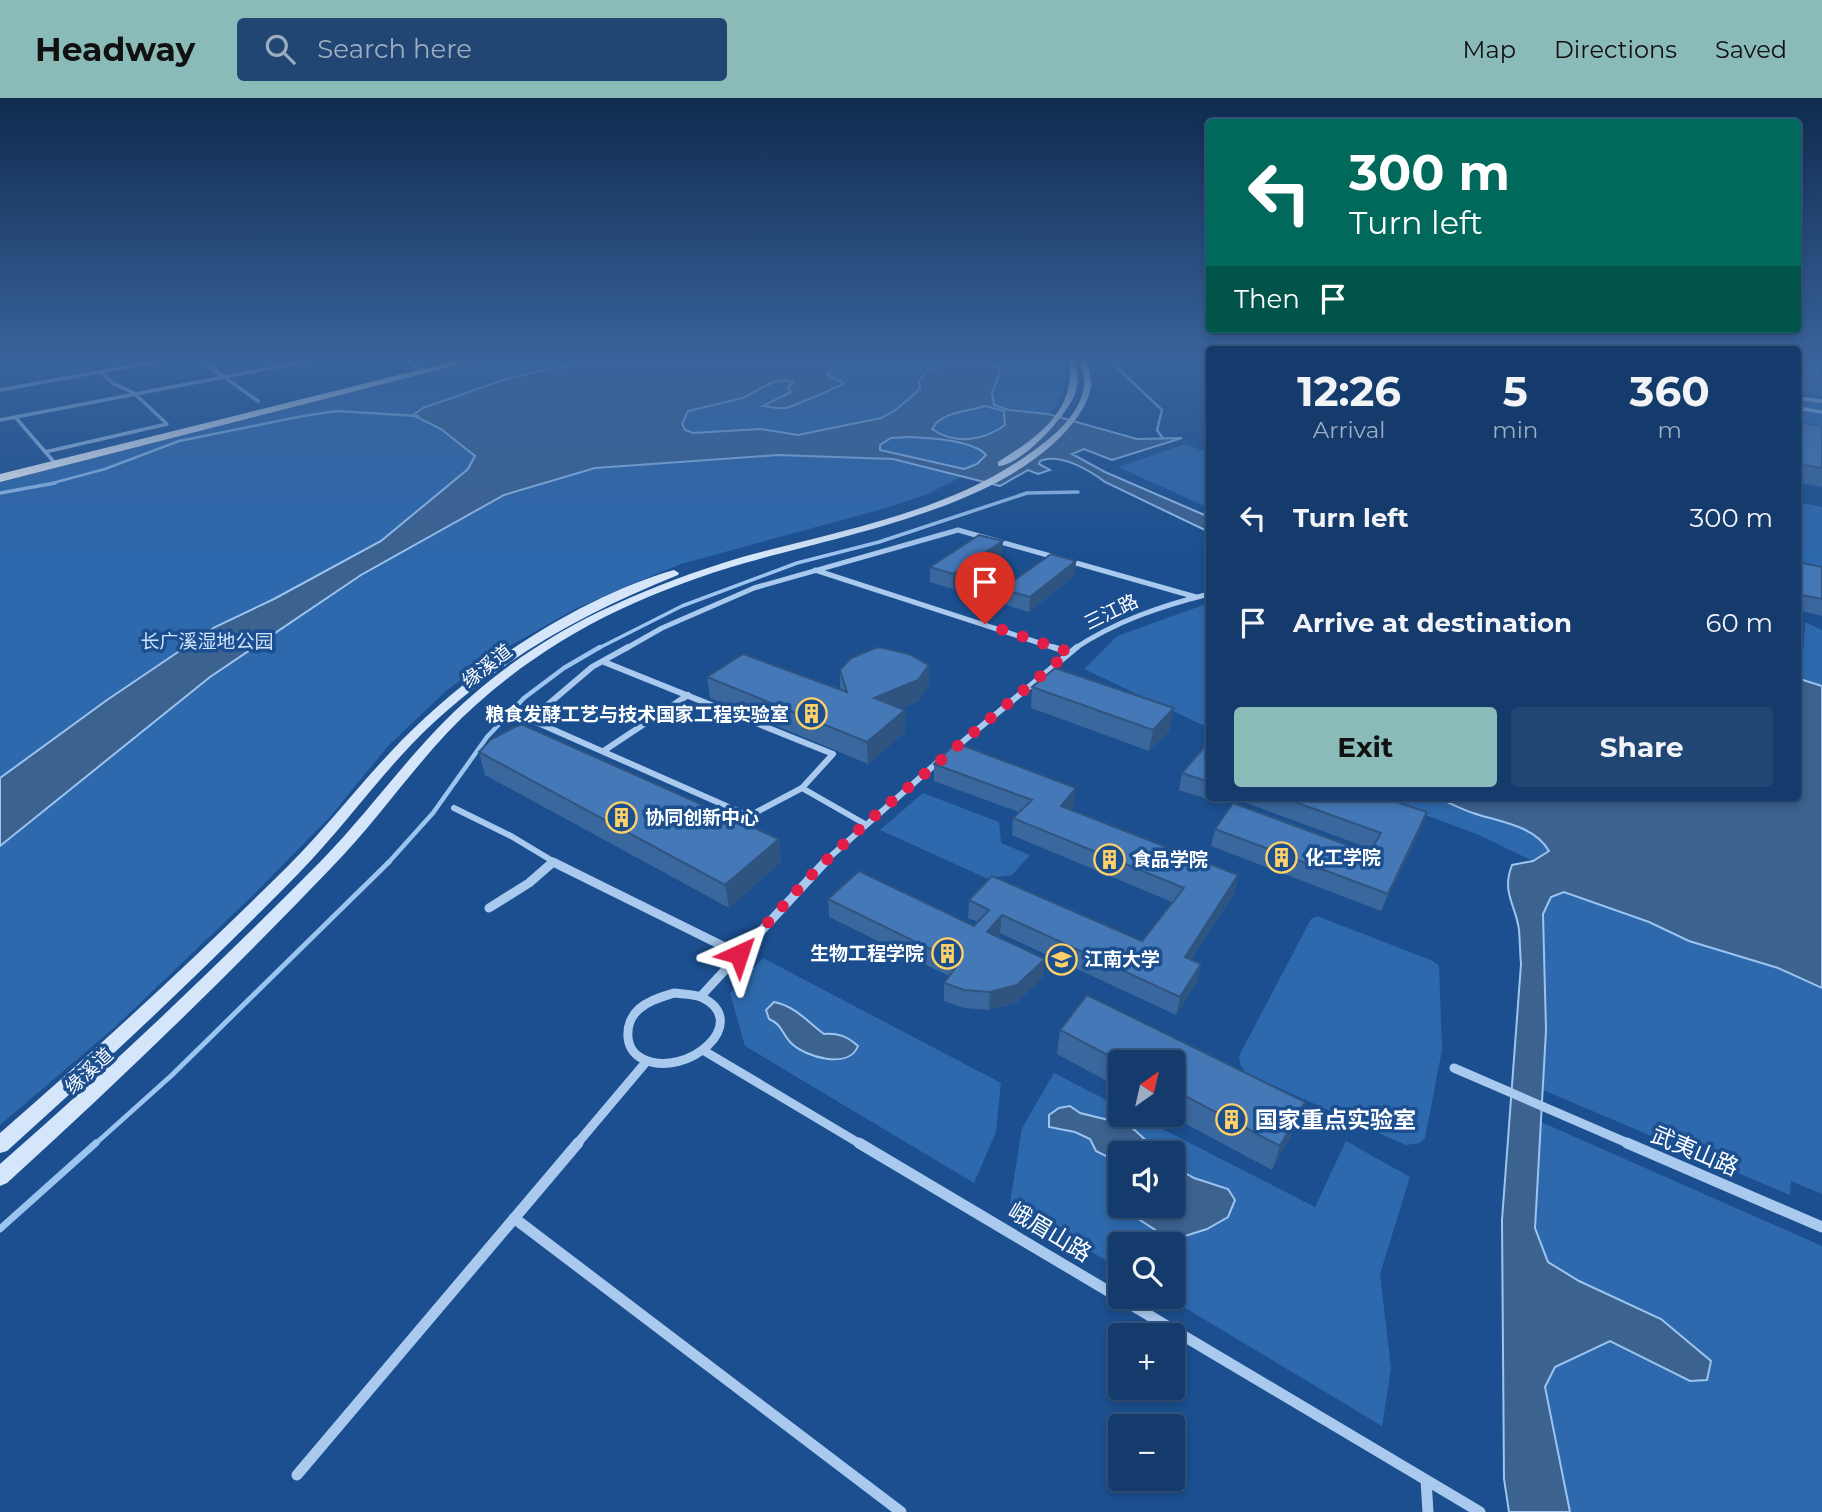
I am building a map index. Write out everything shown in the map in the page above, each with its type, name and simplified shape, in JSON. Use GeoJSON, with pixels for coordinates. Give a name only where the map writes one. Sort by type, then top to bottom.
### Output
{"type":"FeatureCollection","features":[{"type":"Feature","properties":{"kind":"highway"},"geometry":{"type":"LineString","coordinates":[[0,477],[208,424]]}},
{"type":"Feature","properties":{"kind":"highway"},"geometry":{"type":"LineString","coordinates":[[0,477],[214,424]]}},
{"type":"Feature","properties":{"kind":"main road","name":"缘溪道"},"geometry":{"type":"LineString","coordinates":[[0,1145],[173,988],[313,850],[407,743],[453,698],[495,666],[556,627],[651,582],[726,556],[889,513],[977,482],[1023,450],[1053,424]]}},
{"type":"Feature","properties":{"kind":"main road","name":"缘溪道"},"geometry":{"type":"LineString","coordinates":[[0,1177],[110,1080],[233,961],[357,831],[426,747],[455,717],[484,691],[521,664],[593,619],[667,586],[737,562],[917,512],[1028,459],[1071,424]]}},
{"type":"Feature","properties":{"kind":"street"},"geometry":{"type":"LineString","coordinates":[[21,424],[54,462]]}},
{"type":"Feature","properties":{"kind":"street"},"geometry":{"type":"LineString","coordinates":[[45,452],[167,424]]}},
{"type":"Feature","properties":{"kind":"street"},"geometry":{"type":"LineString","coordinates":[[509,738],[592,667],[712,604],[754,588],[958,530],[1196,597]]}},
{"type":"Feature","properties":{"kind":"street"},"geometry":{"type":"LineString","coordinates":[[815,570],[1069,652]]}},
{"type":"Feature","properties":{"kind":"street","name":"三江路"},"geometry":{"type":"LineString","coordinates":[[701,996],[817,869],[865,824],[1069,652],[1099,632],[1127,619],[1206,595]]}},
{"type":"Feature","properties":{"kind":"street"},"geometry":{"type":"LineString","coordinates":[[529,719],[605,750],[750,816],[802,788],[833,754],[604,662]]}},
{"type":"Feature","properties":{"kind":"street"},"geometry":{"type":"LineString","coordinates":[[605,750],[688,695]]}},
{"type":"Feature","properties":{"kind":"street"},"geometry":{"type":"LineString","coordinates":[[802,788],[865,824]]}},
{"type":"Feature","properties":{"kind":"street"},"geometry":{"type":"LineString","coordinates":[[454,808],[548,856],[554,862],[739,954]]}},
{"type":"Feature","properties":{"kind":"street"},"geometry":{"type":"LineString","coordinates":[[489,908],[529,883],[554,862]]}},
{"type":"Feature","properties":{"kind":"street"},"geometry":{"type":"LineString","coordinates":[[674,993],[701,996],[715,1006],[721,1020],[718,1037],[706,1052],[688,1062],[666,1065],[646,1062],[635,1055],[626,1034],[636,1012],[646,1003],[674,993]]}},
{"type":"Feature","properties":{"kind":"street","name":"峨眉山路"},"geometry":{"type":"LineString","coordinates":[[706,1052],[1480,1512]]}},
{"type":"Feature","properties":{"kind":"street"},"geometry":{"type":"LineString","coordinates":[[297,1475],[646,1062]]}},
{"type":"Feature","properties":{"kind":"street","name":"武夷山路"},"geometry":{"type":"LineString","coordinates":[[1454,1068],[1822,1227]]}},
{"type":"Feature","properties":{"kind":"street"},"geometry":{"type":"LineString","coordinates":[[514,1218],[901,1512]]}},
{"type":"Feature","properties":{"kind":"street"},"geometry":{"type":"LineString","coordinates":[[1426,1479],[1429,1512]]}},
{"type":"Feature","properties":{"kind":"green space","name":"长广溪湿地公园"},"geometry":{"type":"Polygon","coordinates":[[[224,424],[1037,424],[997,459],[925,495],[681,564],[573,610],[508,647],[447,690],[387,747],[330,817],[251,897],[115,1027],[0,1125],[0,480],[224,424]]]}},
{"type":"Feature","properties":{"kind":"green space"},"geometry":{"type":"Polygon","coordinates":[[[1801,424],[1822,424],[1822,435],[1801,432],[1801,424]]]}},
{"type":"Feature","properties":{"kind":"green space"},"geometry":{"type":"Polygon","coordinates":[[[1185,444],[1206,452],[1206,507],[1118,467],[1185,444]]]}},
{"type":"Feature","properties":{"kind":"green space"},"geometry":{"type":"Polygon","coordinates":[[[1801,503],[1822,507],[1822,573],[1801,569],[1801,503]]]}},
{"type":"Feature","properties":{"kind":"green space"},"geometry":{"type":"Polygon","coordinates":[[[1206,604],[1206,727],[1084,669],[1117,636],[1206,604]]]}},
{"type":"Feature","properties":{"kind":"green space"},"geometry":{"type":"Polygon","coordinates":[[[1805,622],[1822,630],[1822,686],[1801,679],[1805,622]]]}},
{"type":"Feature","properties":{"kind":"green space"},"geometry":{"type":"Polygon","coordinates":[[[923,793],[999,822],[1001,843],[1030,855],[1012,875],[986,878],[880,830],[923,793]]]}},
{"type":"Feature","properties":{"kind":"green space"},"geometry":{"type":"Polygon","coordinates":[[[1386,801],[1445,801],[1473,813],[1515,825],[1543,840],[1550,851],[1533,861],[1477,834],[1386,801]]]}},
{"type":"Feature","properties":{"kind":"green space"},"geometry":{"type":"Polygon","coordinates":[[[1564,891],[1649,922],[1689,941],[1778,968],[1822,988],[1822,1194],[1791,1181],[1790,1195],[1543,1090],[1546,1030],[1543,914],[1551,897],[1564,891]]]}},
{"type":"Feature","properties":{"kind":"green space"},"geometry":{"type":"Polygon","coordinates":[[[1317,916],[1433,961],[1439,966],[1442,1050],[1425,1138],[1420,1143],[1406,1145],[1394,1140],[1246,1073],[1240,1064],[1239,1056],[1311,919],[1317,916]]]}},
{"type":"Feature","properties":{"kind":"green space"},"geometry":{"type":"Polygon","coordinates":[[[763,958],[1001,1083],[996,1132],[974,1183],[745,1046],[730,993],[763,958]]]}},
{"type":"Feature","properties":{"kind":"green space"},"geometry":{"type":"Polygon","coordinates":[[[1054,1073],[1108,1101],[1108,1127],[1158,1127],[1315,1207],[1346,1141],[1410,1177],[1380,1274],[1391,1368],[1382,1426],[1185,1308],[1185,1232],[1108,1232],[1108,1262],[1010,1203],[1022,1128],[1054,1073]]]}},
{"type":"Feature","properties":{"kind":"green space"},"geometry":{"type":"Polygon","coordinates":[[[1541,1122],[1822,1246],[1822,1512],[1570,1512],[1545,1387],[1555,1366],[1610,1341],[1690,1381],[1579,1281],[1548,1262],[1535,1228],[1541,1122]]]}},
{"type":"Feature","properties":{"kind":"shaded area"},"geometry":{"type":"Polygon","coordinates":[[[431,424],[682,424],[685,430],[693,433],[760,429],[798,435],[852,424],[935,424],[932,429],[941,434],[969,439],[988,435],[1005,424],[1084,424],[1137,439],[1182,438],[1112,460],[1084,449],[1072,454],[1105,472],[1206,516],[1206,531],[1105,482],[1082,468],[1056,459],[1040,461],[1039,464],[1050,470],[1038,474],[1028,470],[1000,486],[893,459],[778,455],[595,468],[504,495],[361,575],[210,677],[0,846],[0,778],[107,700],[215,627],[274,599],[381,541],[468,469],[475,456],[431,424]],[[891,438],[880,445],[880,450],[964,469],[977,464],[986,455],[971,446],[939,439],[891,438]]]}},
{"type":"Feature","properties":{"kind":"shaded area"},"geometry":{"type":"Polygon","coordinates":[[[1801,679],[1822,686],[1822,988],[1778,968],[1689,941],[1649,922],[1564,892],[1551,897],[1543,914],[1546,1030],[1535,1228],[1548,1262],[1579,1281],[1661,1319],[1711,1361],[1707,1380],[1690,1381],[1610,1341],[1555,1367],[1545,1387],[1570,1512],[1509,1512],[1504,1479],[1502,1220],[1521,964],[1519,930],[1508,883],[1512,865],[1533,861],[1549,851],[1534,835],[1525,830],[1445,801],[1801,801],[1801,679]]]}},
{"type":"Feature","properties":{"kind":"shaded area"},"geometry":{"type":"Polygon","coordinates":[[[774,1002],[795,1011],[824,1034],[842,1036],[858,1046],[846,1058],[826,1059],[806,1053],[791,1043],[779,1026],[769,1019],[766,1010],[774,1002]]]}},
{"type":"Feature","properties":{"kind":"shaded area"},"geometry":{"type":"Polygon","coordinates":[[[1070,1106],[1080,1113],[1108,1120],[1108,1127],[1131,1127],[1147,1141],[1108,1141],[1108,1157],[1096,1151],[1090,1139],[1075,1132],[1049,1127],[1049,1115],[1059,1108],[1070,1106]]]}},
{"type":"Feature","properties":{"kind":"shaded area"},"geometry":{"type":"Polygon","coordinates":[[[1185,1173],[1228,1189],[1235,1200],[1228,1217],[1207,1229],[1185,1236],[1185,1232],[1157,1231],[1137,1218],[1185,1218],[1185,1173]]]}},
{"type":"Feature","properties":{"kind":"building"},"geometry":{"type":"Polygon","coordinates":[[[1801,424],[1822,426],[1822,468],[1801,465],[1801,424]]]}},
{"type":"Feature","properties":{"kind":"building"},"geometry":{"type":"Polygon","coordinates":[[[979,535],[1003,541],[953,574],[930,567],[979,535]]]}},
{"type":"Feature","properties":{"kind":"building"},"geometry":{"type":"Polygon","coordinates":[[[1051,554],[1076,561],[1030,597],[1002,589],[1051,554]]]}},
{"type":"Feature","properties":{"kind":"building"},"geometry":{"type":"Polygon","coordinates":[[[1801,563],[1822,567],[1822,599],[1801,595],[1801,563]]]}},
{"type":"Feature","properties":{"kind":"building"},"geometry":{"type":"Polygon","coordinates":[[[878,647],[909,654],[929,665],[918,680],[874,698],[905,710],[867,742],[707,677],[743,654],[847,692],[840,670],[851,658],[878,647]]]}},
{"type":"Feature","properties":{"kind":"building"},"geometry":{"type":"Polygon","coordinates":[[[1055,668],[1174,708],[1153,730],[1032,687],[1055,668]]]}},
{"type":"Feature","properties":{"kind":"building","name":"协同创新中心"},"geometry":{"type":"Polygon","coordinates":[[[521,724],[779,839],[725,885],[479,752],[490,740],[521,724]]]}},
{"type":"Feature","properties":{"kind":"building"},"geometry":{"type":"Polygon","coordinates":[[[956,743],[1076,788],[1061,806],[1238,875],[1185,957],[1201,964],[1180,997],[1002,915],[987,932],[1045,959],[1017,985],[990,992],[964,990],[944,983],[959,963],[828,899],[859,871],[974,926],[989,910],[969,900],[992,876],[1142,941],[1184,888],[1013,818],[1032,800],[934,764],[956,743]]]}},
{"type":"Feature","properties":{"kind":"building"},"geometry":{"type":"Polygon","coordinates":[[[1206,745],[1206,781],[1182,773],[1206,745]]]}},
{"type":"Feature","properties":{"kind":"building"},"geometry":{"type":"Polygon","coordinates":[[[1292,801],[1393,801],[1427,812],[1388,894],[1215,829],[1233,803],[1369,853],[1381,833],[1292,801]]]}},
{"type":"Feature","properties":{"kind":"building"},"geometry":{"type":"Polygon","coordinates":[[[1087,995],[1305,1102],[1280,1146],[1185,1096],[1185,1050],[1108,1050],[1108,1055],[1060,1030],[1087,995]]]}},
{"type":"Feature","properties":{"kind":"waterway"},"geometry":{"type":"LineString","coordinates":[[49,484],[105,469],[179,441],[263,424]]}},
{"type":"Feature","properties":{"kind":"waterway"},"geometry":{"type":"LineString","coordinates":[[1159,424],[1157,430],[1162,437]]}},
{"type":"Feature","properties":{"kind":"waterway"},"geometry":{"type":"LineString","coordinates":[[0,493],[55,483]]}},
{"type":"Feature","properties":{"kind":"waterway"},"geometry":{"type":"LineString","coordinates":[[597,649],[682,606],[797,563],[879,542],[1027,493],[1078,492]]}},
{"type":"Feature","properties":{"kind":"waterway"},"geometry":{"type":"LineString","coordinates":[[388,863],[433,813],[487,737],[524,698],[564,668],[600,647]]}},
{"type":"Feature","properties":{"kind":"waterway"},"geometry":{"type":"LineString","coordinates":[[94,1145],[172,1075],[388,863]]}},
{"type":"Feature","properties":{"kind":"waterway"},"geometry":{"type":"LineString","coordinates":[[0,1229],[96,1143]]}},
{"type":"Feature","properties":{"kind":"place","name":"粮食发酵工艺与技术国家工程实验室"},"geometry":{"type":"Point","coordinates":[812,714]}},
{"type":"Feature","properties":{"kind":"place","name":"协同创新中心"},"geometry":{"type":"Point","coordinates":[622,817]}},
{"type":"Feature","properties":{"kind":"place","name":"化工学院"},"geometry":{"type":"Point","coordinates":[1282,857]}},
{"type":"Feature","properties":{"kind":"place","name":"食品学院"},"geometry":{"type":"Point","coordinates":[1109,859]}},
{"type":"Feature","properties":{"kind":"place","name":"生物工程学院"},"geometry":{"type":"Point","coordinates":[947,953]}},
{"type":"Feature","properties":{"kind":"place","name":"江南大学"},"geometry":{"type":"Point","coordinates":[1061,959]}},
{"type":"Feature","properties":{"kind":"place","name":"国家重点实验室"},"geometry":{"type":"Point","coordinates":[1232,1120]}},
{"type":"Feature","properties":{"kind":"route"},"geometry":{"type":"LineString","coordinates":[[739,954],[817,869],[865,824],[1069,652],[985,624]]}}]}
